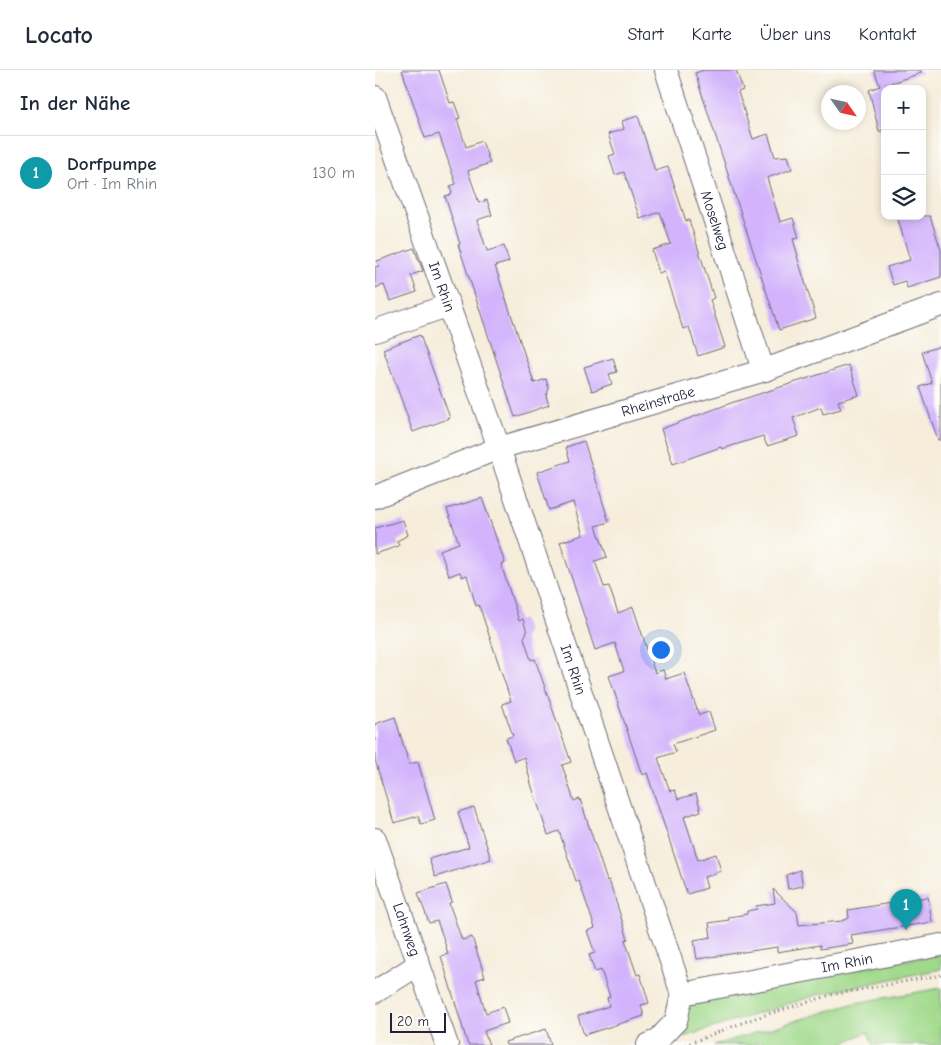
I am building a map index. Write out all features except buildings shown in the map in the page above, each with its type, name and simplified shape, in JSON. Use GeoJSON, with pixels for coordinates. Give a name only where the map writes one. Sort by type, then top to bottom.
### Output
{"type":"FeatureCollection","features":[{"type":"Feature","properties":{"kind":"street","name":"Moselweg"},"geometry":{"type":"LineString","coordinates":[[666,70],[760,360],[765,370]]}},
{"type":"Feature","properties":{"kind":"street","name":"Im Rhin"},"geometry":{"type":"LineString","coordinates":[[375,98],[499,448],[681,994],[941,945]]}},
{"type":"Feature","properties":{"kind":"street"},"geometry":{"type":"LineString","coordinates":[[375,331],[449,305]]}},
{"type":"Feature","properties":{"kind":"street","name":"Rheinstraße"},"geometry":{"type":"LineString","coordinates":[[375,497],[499,448],[765,370],[941,305]]}},
{"type":"Feature","properties":{"kind":"street","name":"Lahnweg"},"geometry":{"type":"LineString","coordinates":[[375,839],[447,1045]]}},
{"type":"Feature","properties":{"kind":"street","name":"Lahnweg"},"geometry":{"type":"LineString","coordinates":[[375,992],[419,964]]}},
{"type":"Feature","properties":{"kind":"street"},"geometry":{"type":"LineString","coordinates":[[648,1045],[658,1040],[676,1021],[681,994]]}},
{"type":"Feature","properties":{"kind":"path"},"geometry":{"type":"LineString","coordinates":[[685,1045],[752,1019],[831,995],[941,975]]}},
{"type":"Feature","properties":{"kind":"green space"},"geometry":{"type":"Polygon","coordinates":[[[941,954],[941,969],[820,994],[668,1042],[697,996],[941,954]]]}},
{"type":"Feature","properties":{"kind":"green space"},"geometry":{"type":"Polygon","coordinates":[[[941,988],[941,1045],[873,1045],[868,1032],[838,1045],[764,1045],[762,1041],[751,1045],[714,1045],[855,1003],[941,988]]]}},
{"type":"Feature","properties":{"kind":"place","name":"Dorfpumpe"},"geometry":{"type":"Point","coordinates":[906,930]}}]}
